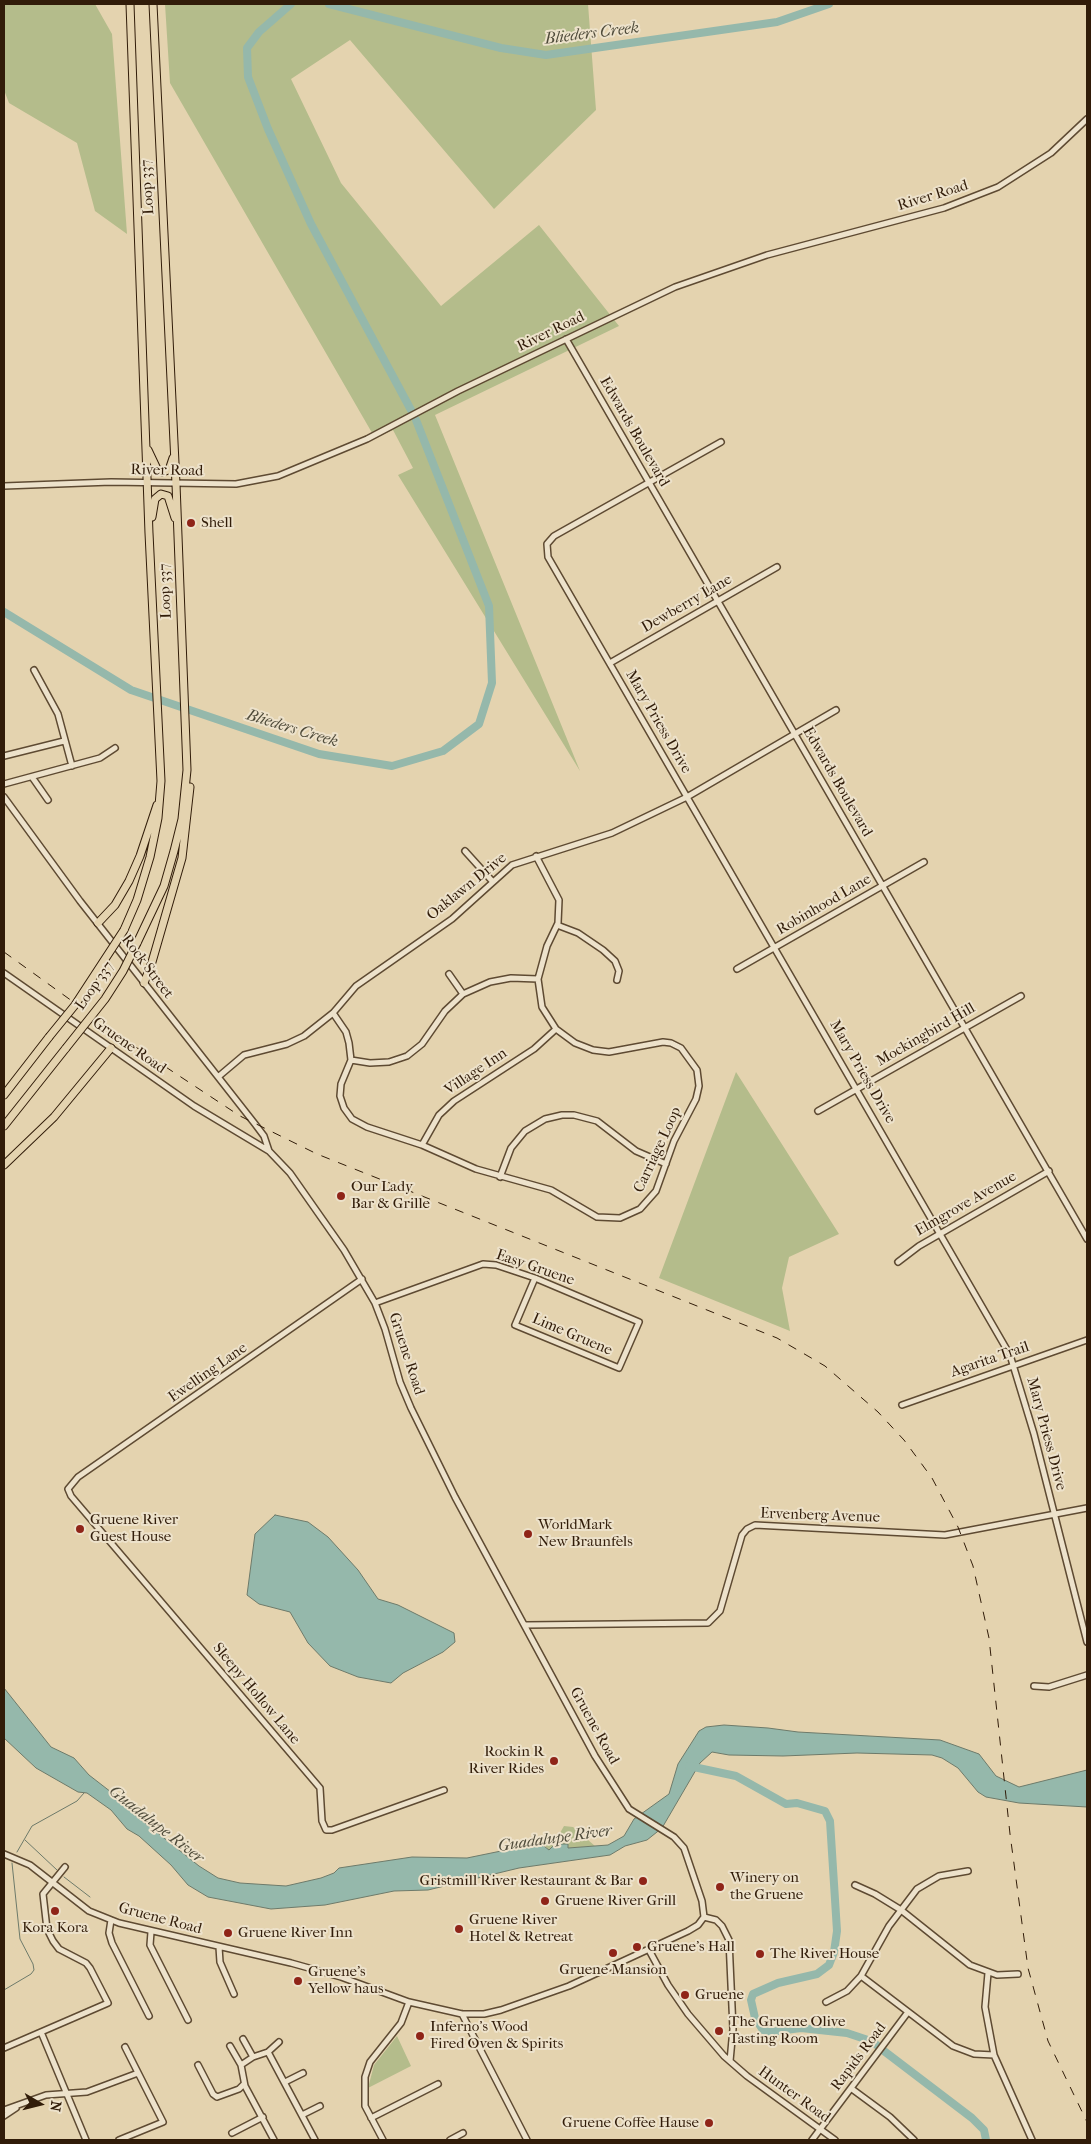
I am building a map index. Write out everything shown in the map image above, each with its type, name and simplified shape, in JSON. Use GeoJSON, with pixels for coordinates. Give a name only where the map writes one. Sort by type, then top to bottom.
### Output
{"type":"FeatureCollection","features":[{"type":"Feature","properties":{"kind":"main road","name":"Loop 337"},"geometry":{"type":"LineString","coordinates":[[4,1096],[75,1005],[124,930],[146,872],[161,798],[145,446],[141,265],[130,4]]}},
{"type":"Feature","properties":{"kind":"main road","name":"Loop 337"},"geometry":{"type":"LineString","coordinates":[[4,1126],[110,992],[123,972],[164,886],[180,827],[185,795],[186,736],[175,452],[153,4]]}},
{"type":"Feature","properties":{"kind":"main road"},"geometry":{"type":"LineString","coordinates":[[145,446],[157,469],[162,472],[169,470],[175,452]]}},
{"type":"Feature","properties":{"kind":"main road"},"geometry":{"type":"LineString","coordinates":[[149,537],[155,499],[161,494],[168,496],[178,530]]}},
{"type":"Feature","properties":{"kind":"main road"},"geometry":{"type":"LineString","coordinates":[[144,983],[152,962],[182,858],[191,777],[186,736]]}},
{"type":"Feature","properties":{"kind":"main road"},"geometry":{"type":"LineString","coordinates":[[98,923],[115,904],[129,881],[161,798]]}},
{"type":"Feature","properties":{"kind":"main road"},"geometry":{"type":"LineString","coordinates":[[4,1165],[54,1117],[111,1048]]}},
{"type":"Feature","properties":{"kind":"street","name":"River Road"},"geometry":{"type":"LineString","coordinates":[[4,486],[147,483],[236,484],[269,479],[288,473],[367,439],[566,339],[675,287],[716,271],[767,255],[944,208],[982,194],[1036,164],[1064,143],[1087,118]]}},
{"type":"Feature","properties":{"kind":"street","name":"Edwards Boulevard"},"geometry":{"type":"LineString","coordinates":[[566,339],[1087,1238]]}},
{"type":"Feature","properties":{"kind":"street"},"geometry":{"type":"LineString","coordinates":[[648,483],[721,442]]}},
{"type":"Feature","properties":{"kind":"street","name":"Mary Priess Drive"},"geometry":{"type":"LineString","coordinates":[[648,483],[554,536],[547,544],[548,557],[940,1233],[1014,1365],[1055,1514],[1087,1642]]}},
{"type":"Feature","properties":{"kind":"street","name":"Dewberry Lane"},"geometry":{"type":"LineString","coordinates":[[610,663],[777,567]]}},
{"type":"Feature","properties":{"kind":"street"},"geometry":{"type":"LineString","coordinates":[[34,670],[58,714],[72,766]]}},
{"type":"Feature","properties":{"kind":"street","name":"Oaklawn Drive"},"geometry":{"type":"LineString","coordinates":[[218,1077],[244,1055],[287,1044],[304,1036],[332,1013],[356,986],[452,919],[512,865],[612,833],[687,797],[836,710]]}},
{"type":"Feature","properties":{"kind":"street"},"geometry":{"type":"LineString","coordinates":[[4,756],[64,741]]}},
{"type":"Feature","properties":{"kind":"street"},"geometry":{"type":"LineString","coordinates":[[4,784],[100,758],[115,748]]}},
{"type":"Feature","properties":{"kind":"street"},"geometry":{"type":"LineString","coordinates":[[32,777],[48,800]]}},
{"type":"Feature","properties":{"kind":"street","name":"Rock Street"},"geometry":{"type":"LineString","coordinates":[[4,797],[144,983],[264,1136],[269,1151]]}},
{"type":"Feature","properties":{"kind":"street"},"geometry":{"type":"LineString","coordinates":[[465,851],[493,882]]}},
{"type":"Feature","properties":{"kind":"street"},"geometry":{"type":"LineString","coordinates":[[350,1060],[370,1063],[389,1062],[406,1056],[422,1044],[446,1011],[463,994],[490,982],[511,978],[538,978],[547,946],[557,925],[560,909],[559,900],[536,856]]}},
{"type":"Feature","properties":{"kind":"street","name":"Robinhood Lane"},"geometry":{"type":"LineString","coordinates":[[737,969],[924,862]]}},
{"type":"Feature","properties":{"kind":"street"},"geometry":{"type":"LineString","coordinates":[[557,925],[578,933],[603,950],[615,961],[619,971],[617,980]]}},
{"type":"Feature","properties":{"kind":"street","name":"Gruene Road"},"geometry":{"type":"LineString","coordinates":[[4,972],[194,1106],[269,1151],[290,1173],[362,1280],[375,1304],[386,1329],[400,1382],[411,1408],[455,1497],[526,1625],[595,1756],[624,1804],[674,1838],[684,1848],[702,1901],[704,1917],[692,1929],[601,1973],[530,2000],[490,2012],[462,2014],[409,2002],[341,1977],[151,1932],[111,1920],[89,1910],[30,1865],[4,1854]]}},
{"type":"Feature","properties":{"kind":"street"},"geometry":{"type":"LineString","coordinates":[[449,974],[463,994]]}},
{"type":"Feature","properties":{"kind":"street","name":"Carriage Loop"},"geometry":{"type":"LineString","coordinates":[[332,1013],[346,1032],[350,1060],[341,1084],[340,1096],[344,1108],[352,1119],[367,1128],[422,1145],[476,1169],[551,1190],[590,1215],[611,1219],[627,1216],[646,1204],[656,1191],[678,1133],[698,1094],[697,1070],[686,1053],[676,1045],[663,1042],[608,1052],[593,1050],[575,1043],[556,1029],[542,1007],[538,978]]}},
{"type":"Feature","properties":{"kind":"street","name":"Mockingbird Hill"},"geometry":{"type":"LineString","coordinates":[[818,1111],[1021,996]]}},
{"type":"Feature","properties":{"kind":"street","name":"Village Inn"},"geometry":{"type":"LineString","coordinates":[[422,1145],[439,1115],[454,1101],[534,1049],[556,1029]]}},
{"type":"Feature","properties":{"kind":"street"},"geometry":{"type":"LineString","coordinates":[[500,1177],[511,1148],[525,1131],[546,1119],[562,1115],[574,1115],[597,1121],[636,1151],[666,1164]]}},
{"type":"Feature","properties":{"kind":"street","name":"Elmgrove Avenue"},"geometry":{"type":"LineString","coordinates":[[898,1262],[940,1233],[1048,1171]]}},
{"type":"Feature","properties":{"kind":"street","name":"Easy Gruene"},"geometry":{"type":"LineString","coordinates":[[375,1304],[483,1264],[496,1265],[535,1278],[638,1322],[619,1368]]}},
{"type":"Feature","properties":{"kind":"street","name":"Lime Gruene"},"geometry":{"type":"LineString","coordinates":[[535,1278],[515,1325],[619,1368]]}},
{"type":"Feature","properties":{"kind":"street","name":"Ewelling Lane"},"geometry":{"type":"LineString","coordinates":[[69,1486],[78,1477],[362,1280]]}},
{"type":"Feature","properties":{"kind":"street","name":"Agarita Trail"},"geometry":{"type":"LineString","coordinates":[[902,1405],[1087,1340]]}},
{"type":"Feature","properties":{"kind":"street","name":"Sleepy Hollow Lane"},"geometry":{"type":"LineString","coordinates":[[69,1486],[71,1496],[320,1788],[322,1821],[326,1830],[332,1830],[444,1790]]}},
{"type":"Feature","properties":{"kind":"street","name":"Ervenberg Avenue"},"geometry":{"type":"LineString","coordinates":[[526,1625],[708,1623],[720,1611],[742,1535],[747,1529],[755,1525],[945,1535],[1087,1508]]}},
{"type":"Feature","properties":{"kind":"street"},"geometry":{"type":"LineString","coordinates":[[1034,1686],[1050,1687],[1087,1675]]}},
{"type":"Feature","properties":{"kind":"street"},"geometry":{"type":"LineString","coordinates":[[4,2048],[108,2003],[86,1963],[59,1948],[47,1929],[43,1894],[65,1867]]}},
{"type":"Feature","properties":{"kind":"street"},"geometry":{"type":"LineString","coordinates":[[826,2002],[841,1996],[861,1976],[889,1926],[917,1889],[931,1879],[968,1871]]}},
{"type":"Feature","properties":{"kind":"street"},"geometry":{"type":"LineString","coordinates":[[855,1885],[875,1894],[901,1910],[970,1965],[988,1973],[1007,1976],[1018,1974]]}},
{"type":"Feature","properties":{"kind":"street"},"geometry":{"type":"LineString","coordinates":[[704,1917],[716,1920],[729,1940],[733,2029],[730,2061]]}},
{"type":"Feature","properties":{"kind":"street"},"geometry":{"type":"LineString","coordinates":[[111,1920],[109,1933],[112,1943],[149,2016]]}},
{"type":"Feature","properties":{"kind":"street"},"geometry":{"type":"LineString","coordinates":[[151,1932],[150,1945],[188,2020]]}},
{"type":"Feature","properties":{"kind":"street"},"geometry":{"type":"LineString","coordinates":[[219,1947],[220,1962],[234,1994]]}},
{"type":"Feature","properties":{"kind":"street","name":"Hunter Road"},"geometry":{"type":"LineString","coordinates":[[649,1950],[668,1986],[688,2014],[730,2061],[747,2076],[835,2140]]}},
{"type":"Feature","properties":{"kind":"street"},"geometry":{"type":"LineString","coordinates":[[988,1973],[985,2007],[994,2055],[1032,2140]]}},
{"type":"Feature","properties":{"kind":"street"},"geometry":{"type":"LineString","coordinates":[[861,1976],[960,2050],[978,2055],[994,2055]]}},
{"type":"Feature","properties":{"kind":"street"},"geometry":{"type":"LineString","coordinates":[[383,2140],[364,2106],[365,2076],[370,2062],[402,2023],[409,2002]]}},
{"type":"Feature","properties":{"kind":"street","name":"Rapids Road"},"geometry":{"type":"LineString","coordinates":[[812,2140],[908,2012]]}},
{"type":"Feature","properties":{"kind":"street"},"geometry":{"type":"LineString","coordinates":[[462,2014],[527,2140]]}},
{"type":"Feature","properties":{"kind":"street"},"geometry":{"type":"LineString","coordinates":[[41,2032],[86,2140]]}},
{"type":"Feature","properties":{"kind":"street"},"geometry":{"type":"LineString","coordinates":[[243,2039],[253,2057]]}},
{"type":"Feature","properties":{"kind":"street"},"geometry":{"type":"LineString","coordinates":[[241,2065],[253,2057],[268,2052],[279,2042]]}},
{"type":"Feature","properties":{"kind":"street"},"geometry":{"type":"LineString","coordinates":[[230,2046],[241,2065],[244,2084],[274,2140]]}},
{"type":"Feature","properties":{"kind":"street"},"geometry":{"type":"LineString","coordinates":[[119,2140],[163,2122],[125,2047]]}},
{"type":"Feature","properties":{"kind":"street"},"geometry":{"type":"LineString","coordinates":[[268,2052],[315,2140]]}},
{"type":"Feature","properties":{"kind":"street"},"geometry":{"type":"LineString","coordinates":[[198,2065],[213,2094],[217,2097],[239,2090],[244,2084]]}},
{"type":"Feature","properties":{"kind":"street"},"geometry":{"type":"LineString","coordinates":[[4,2110],[46,2095],[94,2090],[138,2073]]}},
{"type":"Feature","properties":{"kind":"street"},"geometry":{"type":"LineString","coordinates":[[284,2082],[303,2073]]}},
{"type":"Feature","properties":{"kind":"street"},"geometry":{"type":"LineString","coordinates":[[371,2118],[438,2084]]}},
{"type":"Feature","properties":{"kind":"street"},"geometry":{"type":"LineString","coordinates":[[852,2089],[890,2117],[914,2140]]}},
{"type":"Feature","properties":{"kind":"street"},"geometry":{"type":"LineString","coordinates":[[4,2116],[24,2103]]}},
{"type":"Feature","properties":{"kind":"street"},"geometry":{"type":"LineString","coordinates":[[302,2115],[320,2106]]}},
{"type":"Feature","properties":{"kind":"street"},"geometry":{"type":"LineString","coordinates":[[232,2133],[263,2117]]}},
{"type":"Feature","properties":{"kind":"street"},"geometry":{"type":"LineString","coordinates":[[450,2140],[463,2133]]}},
{"type":"Feature","properties":{"kind":"green space"},"geometry":{"type":"Polygon","coordinates":[[[4,4],[95,4],[112,34],[127,234],[95,211],[77,143],[9,103],[4,90],[4,4]]]}},
{"type":"Feature","properties":{"kind":"green space"},"geometry":{"type":"Polygon","coordinates":[[[165,4],[588,4],[596,110],[494,209],[350,40],[291,79],[341,183],[441,306],[539,225],[619,326],[435,415],[580,771],[398,475],[413,468],[393,430],[375,438],[170,83],[165,4]]]}},
{"type":"Feature","properties":{"kind":"green space"},"geometry":{"type":"Polygon","coordinates":[[[736,1072],[839,1234],[789,1257],[782,1288],[790,1331],[659,1278],[736,1072]]]}},
{"type":"Feature","properties":{"kind":"green space"},"geometry":{"type":"Polygon","coordinates":[[[564,1826],[573,1827],[595,1846],[568,1848],[568,1844],[549,1850],[544,1845],[554,1841],[570,1841],[570,1836],[560,1833],[564,1826]]]}},
{"type":"Feature","properties":{"kind":"green space"},"geometry":{"type":"Polygon","coordinates":[[[397,2036],[411,2066],[368,2088],[374,2065],[397,2036]]]}},
{"type":"Feature","properties":{"kind":"shaded area"},"geometry":{"type":"Polygon","coordinates":[[[275,1515],[308,1522],[328,1537],[358,1570],[378,1599],[398,1605],[454,1633],[455,1642],[443,1652],[403,1673],[391,1683],[358,1677],[330,1666],[308,1643],[290,1612],[259,1604],[247,1595],[255,1534],[275,1515]]]}},
{"type":"Feature","properties":{"kind":"shaded area"},"geometry":{"type":"Polygon","coordinates":[[[4,1688],[51,1747],[74,1758],[89,1775],[120,1799],[134,1814],[199,1866],[218,1878],[240,1883],[286,1886],[321,1878],[334,1873],[339,1868],[412,1857],[467,1858],[540,1843],[549,1850],[555,1844],[568,1844],[568,1848],[608,1845],[624,1836],[634,1819],[669,1794],[678,1764],[699,1731],[706,1727],[724,1725],[798,1732],[940,1740],[979,1754],[996,1776],[1019,1787],[1087,1770],[1087,1807],[1019,1803],[986,1797],[978,1792],[958,1768],[942,1758],[932,1755],[857,1753],[783,1756],[729,1755],[712,1752],[700,1763],[662,1828],[647,1840],[625,1846],[610,1855],[519,1868],[428,1890],[394,1891],[325,1905],[271,1909],[208,1897],[188,1885],[171,1865],[139,1836],[127,1829],[111,1810],[87,1793],[78,1792],[36,1768],[4,1738],[4,1688]]]}},
{"type":"Feature","properties":{"kind":"waterway","name":"Blieders Creek"},"geometry":{"type":"LineString","coordinates":[[291,4],[259,32],[247,48],[248,77],[268,129],[311,224],[411,410]]}},
{"type":"Feature","properties":{"kind":"waterway","name":"Blieders Creek"},"geometry":{"type":"LineString","coordinates":[[329,4],[501,48],[546,55],[777,22],[829,4]]}},
{"type":"Feature","properties":{"kind":"waterway","name":"Blieders Creek"},"geometry":{"type":"LineString","coordinates":[[4,612],[131,690],[319,754],[392,766],[443,751],[479,724],[492,683],[489,606],[416,420]]}},
{"type":"Feature","properties":{"kind":"waterway"},"geometry":{"type":"LineString","coordinates":[[689,1766],[736,1776],[786,1804],[797,1803],[825,1811],[830,1821],[837,1931],[834,1952],[829,1965],[817,1974],[778,1983],[753,1994],[751,2000],[755,2018],[763,2030],[770,2032],[801,2028],[847,2033],[871,2041],[878,2046]]}},
{"type":"Feature","properties":{"kind":"waterway"},"geometry":{"type":"LineString","coordinates":[[17,1852],[32,1826],[77,1801],[84,1793]]}},
{"type":"Feature","properties":{"kind":"waterway"},"geometry":{"type":"LineString","coordinates":[[25,1840],[57,1870]]}},
{"type":"Feature","properties":{"kind":"waterway"},"geometry":{"type":"LineString","coordinates":[[4,1990],[31,1974],[34,1970],[33,1964],[20,1939],[12,1863]]}},
{"type":"Feature","properties":{"kind":"waterway"},"geometry":{"type":"LineString","coordinates":[[64,1877],[90,1897]]}},
{"type":"Feature","properties":{"kind":"waterway"},"geometry":{"type":"LineString","coordinates":[[884,2051],[972,2118],[984,2130],[986,2140]]}},
{"type":"Feature","properties":{"kind":"railway"},"geometry":{"type":"LineString","coordinates":[[4,952],[140,1050],[240,1116],[317,1154],[777,1338],[825,1366],[878,1412],[904,1440],[932,1478],[958,1527],[973,1566],[989,1638],[1010,1834],[1028,1968],[1048,2041],[1087,2122]]}},
{"type":"Feature","properties":{"kind":"place","name":"Shell"},"geometry":{"type":"Point","coordinates":[191,523]}},
{"type":"Feature","properties":{"kind":"place","name":"Our Lady Bar & Grille"},"geometry":{"type":"Point","coordinates":[341,1196]}},
{"type":"Feature","properties":{"kind":"place","name":"Gruene River Guest House"},"geometry":{"type":"Point","coordinates":[80,1529]}},
{"type":"Feature","properties":{"kind":"place","name":"WorldMark New Braunfels"},"geometry":{"type":"Point","coordinates":[528,1534]}},
{"type":"Feature","properties":{"kind":"place","name":"Rockin R River Rides"},"geometry":{"type":"Point","coordinates":[554,1761]}},
{"type":"Feature","properties":{"kind":"place","name":"Gristmill River Restaurant & Bar"},"geometry":{"type":"Point","coordinates":[643,1881]}},
{"type":"Feature","properties":{"kind":"place","name":"Winery on the Gruene"},"geometry":{"type":"Point","coordinates":[720,1887]}},
{"type":"Feature","properties":{"kind":"place","name":"Gruene River Grill"},"geometry":{"type":"Point","coordinates":[545,1901]}},
{"type":"Feature","properties":{"kind":"place","name":"Kora Kora"},"geometry":{"type":"Point","coordinates":[55,1911]}},
{"type":"Feature","properties":{"kind":"place","name":"Gruene River Hotel & Retreat"},"geometry":{"type":"Point","coordinates":[459,1929]}},
{"type":"Feature","properties":{"kind":"place","name":"Gruene River Inn"},"geometry":{"type":"Point","coordinates":[228,1933]}},
{"type":"Feature","properties":{"kind":"place","name":"Gruene's Hall"},"geometry":{"type":"Point","coordinates":[637,1947]}},
{"type":"Feature","properties":{"kind":"place","name":"Gruene Mansion"},"geometry":{"type":"Point","coordinates":[613,1953]}},
{"type":"Feature","properties":{"kind":"place","name":"The River House"},"geometry":{"type":"Point","coordinates":[760,1954]}},
{"type":"Feature","properties":{"kind":"place","name":"Gruene's Yellow haus"},"geometry":{"type":"Point","coordinates":[298,1981]}},
{"type":"Feature","properties":{"kind":"place","name":"Gruene"},"geometry":{"type":"Point","coordinates":[685,1995]}},
{"type":"Feature","properties":{"kind":"place","name":"The Gruene Olive Tasting Room"},"geometry":{"type":"Point","coordinates":[719,2031]}},
{"type":"Feature","properties":{"kind":"place","name":"Inferno's Wood Fired Oven & Spirits"},"geometry":{"type":"Point","coordinates":[420,2036]}},
{"type":"Feature","properties":{"kind":"place","name":"Gruene Coffee Hause"},"geometry":{"type":"Point","coordinates":[709,2123]}},
{"type":"Feature","properties":{"kind":"water label","name":"Guadalupe River"},"geometry":{"type":"Point","coordinates":[156,1825]}},
{"type":"Feature","properties":{"kind":"water label","name":"Guadalupe River"},"geometry":{"type":"Point","coordinates":[555,1839]}}]}
